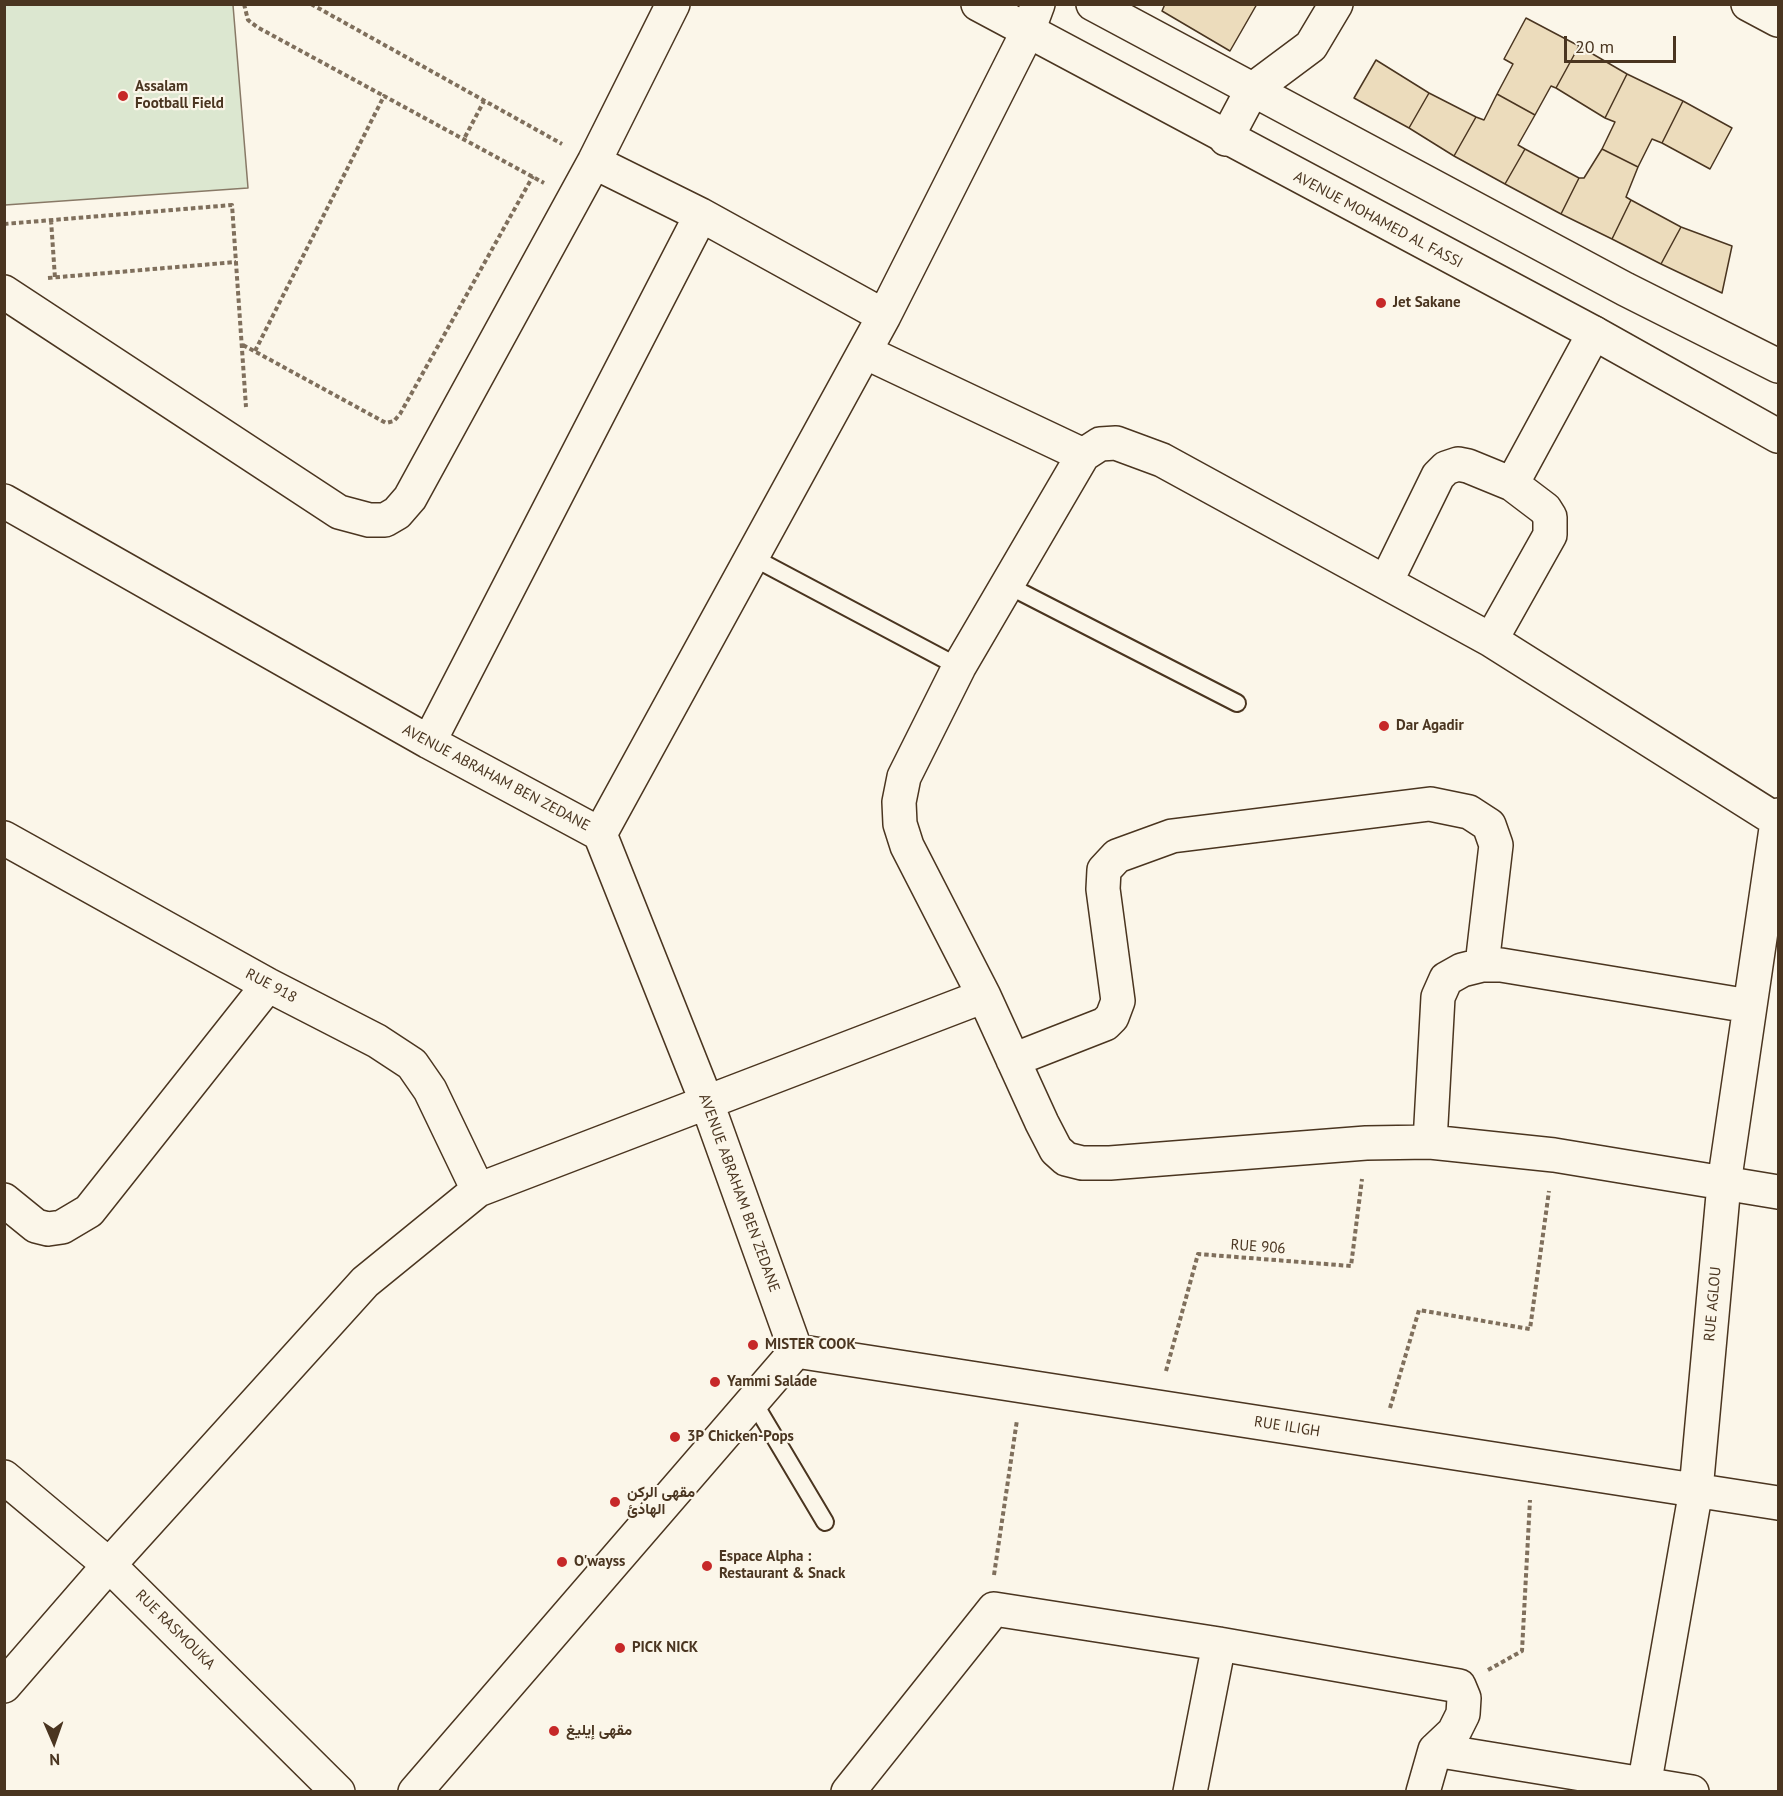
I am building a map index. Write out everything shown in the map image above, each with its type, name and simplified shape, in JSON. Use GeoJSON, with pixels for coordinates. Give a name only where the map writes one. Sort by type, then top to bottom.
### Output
{"type":"FeatureCollection","features":[{"type":"Feature","properties":{"kind":"street"},"geometry":{"type":"LineString","coordinates":[[4,292],[339,512],[385,520],[397,513],[410,498],[594,162],[673,4]]}},
{"type":"Feature","properties":{"kind":"street","name":"AVENUE MOHAMED AL FASSI"},"geometry":{"type":"LineString","coordinates":[[978,4],[1033,18],[1226,139],[1594,333],[1779,436]]}},
{"type":"Feature","properties":{"kind":"street"},"geometry":{"type":"LineString","coordinates":[[1093,4],[1625,289],[1779,366]]}},
{"type":"Feature","properties":{"kind":"street"},"geometry":{"type":"LineString","coordinates":[[1226,139],[1252,90],[1311,46],[1336,4]]}},
{"type":"Feature","properties":{"kind":"street"},"geometry":{"type":"LineString","coordinates":[[1748,4],[1779,20]]}},
{"type":"Feature","properties":{"kind":"street"},"geometry":{"type":"LineString","coordinates":[[600,834],[865,352],[1033,18]]}},
{"type":"Feature","properties":{"kind":"street"},"geometry":{"type":"LineString","coordinates":[[594,162],[701,215],[884,316]]}},
{"type":"Feature","properties":{"kind":"street"},"geometry":{"type":"LineString","coordinates":[[429,742],[701,215]]}},
{"type":"Feature","properties":{"kind":"street"},"geometry":{"type":"LineString","coordinates":[[1512,484],[1594,333]]}},
{"type":"Feature","properties":{"kind":"street"},"geometry":{"type":"LineString","coordinates":[[865,352],[1083,455]]}},
{"type":"Feature","properties":{"kind":"street"},"geometry":{"type":"LineString","coordinates":[[1778,819],[1491,640],[1162,460],[1116,443],[1100,444],[1083,455],[959,667],[904,777],[899,802],[900,824],[907,846],[984,996],[1056,1150],[1066,1159],[1082,1163],[1110,1163],[1366,1143],[1430,1142],[1554,1155],[1779,1192]]}},
{"type":"Feature","properties":{"kind":"street"},"geometry":{"type":"LineString","coordinates":[[1386,582],[1438,476],[1446,468],[1458,465],[1468,466],[1512,484],[1545,509],[1550,517],[1550,535],[1491,640]]}},
{"type":"Feature","properties":{"kind":"street","name":"AVENUE ABRAHAM BEN ZEDANE"},"geometry":{"type":"LineString","coordinates":[[4,501],[429,742],[600,834],[707,1103],[796,1351]]}},
{"type":"Feature","properties":{"kind":"street"},"geometry":{"type":"LineString","coordinates":[[1013,1060],[1105,1024],[1112,1017],[1118,1001],[1103,889],[1104,870],[1117,856],[1172,836],[1430,804],[1469,812],[1489,825],[1496,845],[1482,965]]}},
{"type":"Feature","properties":{"kind":"street","name":"RUE AGLOU"},"geometry":{"type":"LineString","coordinates":[[1643,1788],[1696,1490],[1724,1184],[1778,819]]}},
{"type":"Feature","properties":{"kind":"street","name":"RUE 918"},"geometry":{"type":"LineString","coordinates":[[4,838],[268,985],[377,1041],[412,1064],[430,1090],[478,1190]]}},
{"type":"Feature","properties":{"kind":"street"},"geometry":{"type":"LineString","coordinates":[[1430,1142],[1438,997],[1446,979],[1462,970],[1482,965],[1501,965],[1749,1006]]}},
{"type":"Feature","properties":{"kind":"street"},"geometry":{"type":"LineString","coordinates":[[4,1200],[36,1226],[48,1228],[76,1221],[89,1212],[268,985]]}},
{"type":"Feature","properties":{"kind":"street"},"geometry":{"type":"LineString","coordinates":[[4,1686],[109,1565],[365,1282],[478,1190],[984,996]]}},
{"type":"Feature","properties":{"kind":"street"},"geometry":{"type":"LineString","coordinates":[[415,1791],[796,1351]]}},
{"type":"Feature","properties":{"kind":"street","name":"RUE ILIGH"},"geometry":{"type":"LineString","coordinates":[[796,1351],[1779,1503]]}},
{"type":"Feature","properties":{"kind":"street","name":"RUE RASMOUKA"},"geometry":{"type":"LineString","coordinates":[[4,1477],[109,1565],[338,1791]]}},
{"type":"Feature","properties":{"kind":"street"},"geometry":{"type":"LineString","coordinates":[[848,1791],[994,1609],[1219,1644],[1459,1686],[1464,1698],[1463,1714],[1454,1732],[1435,1750],[1423,1791]]}},
{"type":"Feature","properties":{"kind":"street"},"geometry":{"type":"LineString","coordinates":[[1190,1791],[1219,1644]]}},
{"type":"Feature","properties":{"kind":"street"},"geometry":{"type":"LineString","coordinates":[[1435,1750],[1643,1788],[1692,1791]]}},
{"type":"Feature","properties":{"kind":"lane"},"geometry":{"type":"LineString","coordinates":[[752,557],[959,667]]}},
{"type":"Feature","properties":{"kind":"lane"},"geometry":{"type":"LineString","coordinates":[[1007,585],[1237,703]]}},
{"type":"Feature","properties":{"kind":"lane"},"geometry":{"type":"LineString","coordinates":[[753,1401],[825,1522]]}},
{"type":"Feature","properties":{"kind":"path"},"geometry":{"type":"LineString","coordinates":[[244,4],[248,20],[257,27],[465,138],[573,199]]}},
{"type":"Feature","properties":{"kind":"path"},"geometry":{"type":"LineString","coordinates":[[311,4],[594,162]]}},
{"type":"Feature","properties":{"kind":"path"},"geometry":{"type":"LineString","coordinates":[[255,351],[384,96]]}},
{"type":"Feature","properties":{"kind":"path"},"geometry":{"type":"LineString","coordinates":[[465,138],[484,101]]}},
{"type":"Feature","properties":{"kind":"path"},"geometry":{"type":"LineString","coordinates":[[242,344],[386,423],[394,421],[533,176]]}},
{"type":"Feature","properties":{"kind":"path"},"geometry":{"type":"LineString","coordinates":[[4,224],[232,205],[249,453]]}},
{"type":"Feature","properties":{"kind":"path"},"geometry":{"type":"LineString","coordinates":[[51,220],[58,327]]}},
{"type":"Feature","properties":{"kind":"path"},"geometry":{"type":"LineString","coordinates":[[45,278],[236,262]]}},
{"type":"Feature","properties":{"kind":"path","name":"RUE 906"},"geometry":{"type":"LineString","coordinates":[[1156,1407],[1198,1254],[1351,1266],[1366,1143]]}},
{"type":"Feature","properties":{"kind":"path"},"geometry":{"type":"LineString","coordinates":[[1380,1441],[1419,1310],[1530,1329],[1554,1155]]}},
{"type":"Feature","properties":{"kind":"path"},"geometry":{"type":"LineString","coordinates":[[994,1609],[994,1564],[1023,1386]]}},
{"type":"Feature","properties":{"kind":"path"},"geometry":{"type":"LineString","coordinates":[[1459,1686],[1522,1651],[1532,1465]]}},
{"type":"Feature","properties":{"kind":"green space","name":"Assalam Football Field"},"geometry":{"type":"Polygon","coordinates":[[[5,4],[233,5],[248,188],[5,205],[5,4]]]}},
{"type":"Feature","properties":{"kind":"building"},"geometry":{"type":"Polygon","coordinates":[[[1165,4],[1257,4],[1230,51],[1162,11],[1165,4]]]}},
{"type":"Feature","properties":{"kind":"building"},"geometry":{"type":"Polygon","coordinates":[[[1526,18],[1579,46],[1556,88],[1551,86],[1535,115],[1497,94],[1513,64],[1504,59],[1526,18]]]}},
{"type":"Feature","properties":{"kind":"building"},"geometry":{"type":"Polygon","coordinates":[[[1579,46],[1627,74],[1605,118],[1556,88],[1579,46]]]}},
{"type":"Feature","properties":{"kind":"building"},"geometry":{"type":"Polygon","coordinates":[[[1376,60],[1429,93],[1409,128],[1354,98],[1376,60]]]}},
{"type":"Feature","properties":{"kind":"building"},"geometry":{"type":"Polygon","coordinates":[[[1627,74],[1683,101],[1662,143],[1652,139],[1638,167],[1602,149],[1615,122],[1605,118],[1627,74]]]}},
{"type":"Feature","properties":{"kind":"building"},"geometry":{"type":"Polygon","coordinates":[[[1429,93],[1476,117],[1454,156],[1409,128],[1429,93]]]}},
{"type":"Feature","properties":{"kind":"building"},"geometry":{"type":"Polygon","coordinates":[[[1497,94],[1535,115],[1518,145],[1525,149],[1505,184],[1454,156],[1476,117],[1484,120],[1497,94]]]}},
{"type":"Feature","properties":{"kind":"building"},"geometry":{"type":"Polygon","coordinates":[[[1683,101],[1732,128],[1710,169],[1662,143],[1683,101]]]}},
{"type":"Feature","properties":{"kind":"building"},"geometry":{"type":"Polygon","coordinates":[[[1525,149],[1579,178],[1561,214],[1505,184],[1525,149]]]}},
{"type":"Feature","properties":{"kind":"building"},"geometry":{"type":"Polygon","coordinates":[[[1602,149],[1638,167],[1626,197],[1631,200],[1612,239],[1561,214],[1579,178],[1584,178],[1602,149]]]}},
{"type":"Feature","properties":{"kind":"building"},"geometry":{"type":"Polygon","coordinates":[[[1631,200],[1681,227],[1661,264],[1612,239],[1631,200]]]}},
{"type":"Feature","properties":{"kind":"building"},"geometry":{"type":"Polygon","coordinates":[[[1681,227],[1732,246],[1722,293],[1661,264],[1681,227]]]}},
{"type":"Feature","properties":{"kind":"place","name":"Assalam Football Field"},"geometry":{"type":"Point","coordinates":[123,96]}},
{"type":"Feature","properties":{"kind":"place","name":"Jet Sakane"},"geometry":{"type":"Point","coordinates":[1381,303]}},
{"type":"Feature","properties":{"kind":"place","name":"Dar Agadir"},"geometry":{"type":"Point","coordinates":[1384,726]}},
{"type":"Feature","properties":{"kind":"place","name":"MISTER COOK"},"geometry":{"type":"Point","coordinates":[753,1345]}},
{"type":"Feature","properties":{"kind":"place","name":"Yammi Salade"},"geometry":{"type":"Point","coordinates":[715,1382]}},
{"type":"Feature","properties":{"kind":"place","name":"3P Chicken-Pops"},"geometry":{"type":"Point","coordinates":[675,1437]}},
{"type":"Feature","properties":{"kind":"place","name":"مقهى الركن الهادئ"},"geometry":{"type":"Point","coordinates":[615,1502]}},
{"type":"Feature","properties":{"kind":"place","name":"O'wayss"},"geometry":{"type":"Point","coordinates":[562,1562]}},
{"type":"Feature","properties":{"kind":"place","name":"Espace Alpha : Restaurant & Snack"},"geometry":{"type":"Point","coordinates":[707,1566]}},
{"type":"Feature","properties":{"kind":"place","name":"PICK NICK"},"geometry":{"type":"Point","coordinates":[620,1648]}},
{"type":"Feature","properties":{"kind":"place","name":"مقهى إيليغ"},"geometry":{"type":"Point","coordinates":[554,1731]}}]}
